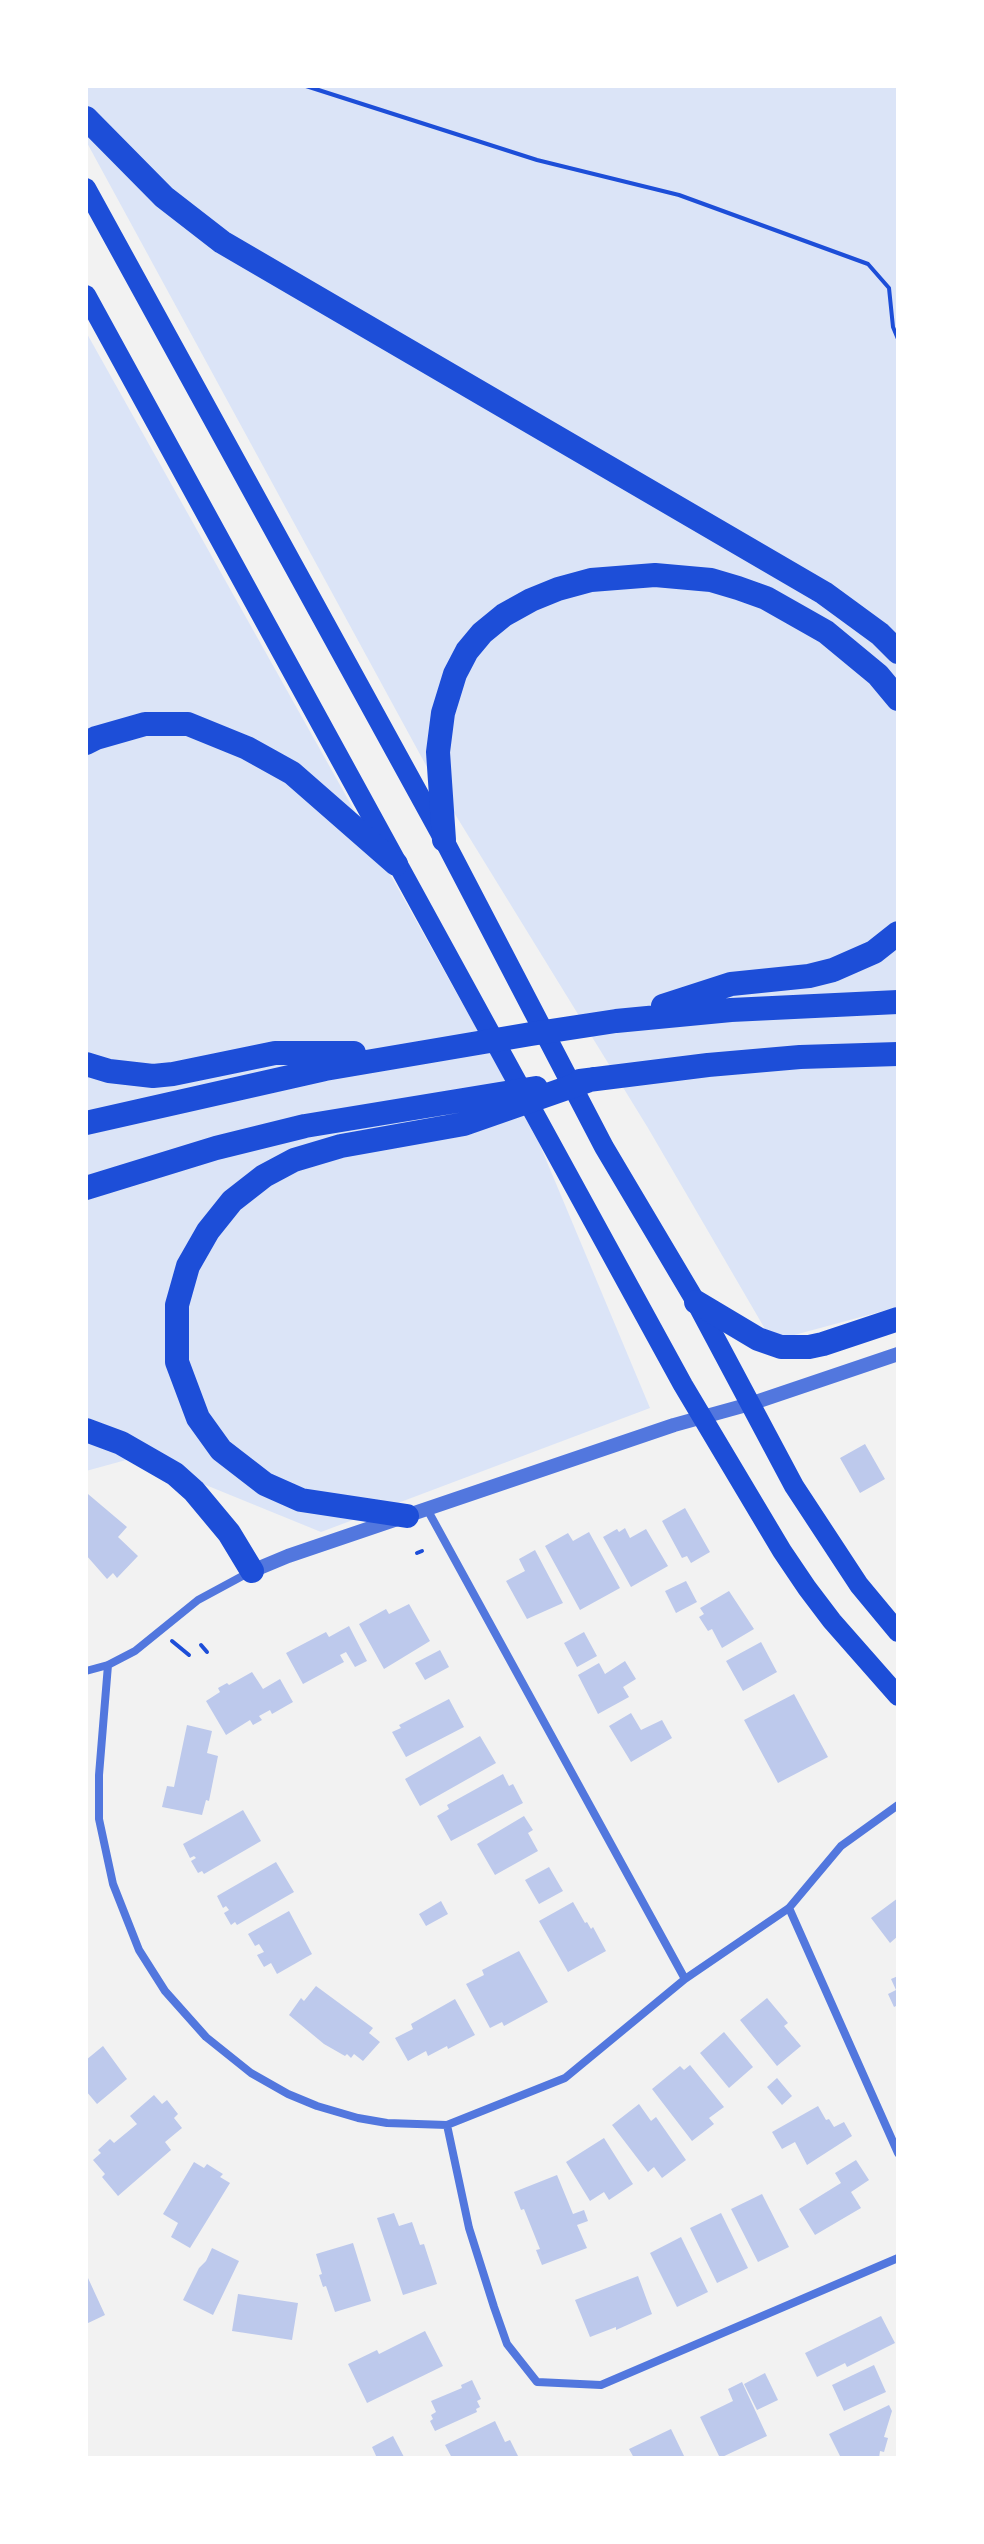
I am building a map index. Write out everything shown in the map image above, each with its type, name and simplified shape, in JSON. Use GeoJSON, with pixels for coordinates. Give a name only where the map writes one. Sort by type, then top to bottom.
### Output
{"type":"FeatureCollection","features":[{"type":"Feature","properties":{"kind":"highway"},"geometry":{"type":"LineString","coordinates":[[86,118],[164,197],[222,242],[824,593],[880,634],[898,652]]}},
{"type":"Feature","properties":{"kind":"highway"},"geometry":{"type":"LineString","coordinates":[[444,840],[438,752],[443,713],[455,674],[467,651],[482,633],[504,615],[558,589],[591,580],[655,575],[697,578],[738,588],[789,609],[826,632],[878,675],[898,699]]}},
{"type":"Feature","properties":{"kind":"highway"},"geometry":{"type":"LineString","coordinates":[[86,743],[145,724],[188,724],[247,748],[292,773],[396,864]]}},
{"type":"Feature","properties":{"kind":"highway"},"geometry":{"type":"LineString","coordinates":[[616,1021],[731,984],[809,976],[833,970],[874,952],[898,933]]}},
{"type":"Feature","properties":{"kind":"highway"},"geometry":{"type":"LineString","coordinates":[[86,1123],[251,1085],[416,1052],[616,1021],[778,1006],[898,1002]]}},
{"type":"Feature","properties":{"kind":"highway"},"geometry":{"type":"LineString","coordinates":[[86,1064],[109,1071],[153,1076],[275,1053],[416,1052]]}},
{"type":"Feature","properties":{"kind":"highway"},"geometry":{"type":"LineString","coordinates":[[86,1188],[216,1148],[305,1126],[461,1098],[633,1073],[800,1057],[898,1054]]}},
{"type":"Feature","properties":{"kind":"highway"},"geometry":{"type":"LineString","coordinates":[[417,1512],[301,1500],[265,1484],[221,1450],[198,1418],[183,1382],[176,1344],[177,1305],[188,1266],[208,1231],[232,1201],[264,1176],[294,1160],[341,1146],[464,1124],[593,1079]]}},
{"type":"Feature","properties":{"kind":"highway"},"geometry":{"type":"LineString","coordinates":[[696,1302],[758,1339],[781,1347],[823,1344],[898,1319]]}},
{"type":"Feature","properties":{"kind":"highway"},"geometry":{"type":"LineString","coordinates":[[86,1430],[121,1443],[175,1474],[194,1491],[229,1533],[252,1571]]}},
{"type":"Feature","properties":{"kind":"main road"},"geometry":{"type":"LineString","coordinates":[[86,188],[444,840],[604,1147],[696,1302],[811,1514],[859,1585],[898,1632]]}},
{"type":"Feature","properties":{"kind":"main road"},"geometry":{"type":"LineString","coordinates":[[86,295],[702,1418],[807,1588],[898,1696]]}},
{"type":"Feature","properties":{"kind":"street"},"geometry":{"type":"LineString","coordinates":[[86,1671],[108,1665],[135,1651],[212,1591],[252,1571],[417,1512],[898,1354]]}},
{"type":"Feature","properties":{"kind":"street"},"geometry":{"type":"LineString","coordinates":[[417,1512],[685,1979]]}},
{"type":"Feature","properties":{"kind":"street"},"geometry":{"type":"LineString","coordinates":[[108,1665],[99,1775],[102,1839],[122,1910],[139,1950],[165,1991],[206,2037],[251,2073],[288,2094],[358,2118],[387,2123],[447,2125],[565,2078],[685,1979],[789,1908],[841,1846],[898,1805]]}},
{"type":"Feature","properties":{"kind":"street"},"geometry":{"type":"LineString","coordinates":[[789,1908],[898,2153]]}},
{"type":"Feature","properties":{"kind":"street"},"geometry":{"type":"LineString","coordinates":[[447,2125],[469,2228],[494,2307],[507,2344],[537,2382],[601,2385],[898,2258]]}},
{"type":"Feature","properties":{"kind":"path"},"geometry":{"type":"LineString","coordinates":[[306,86],[537,160],[679,195],[868,264],[889,288],[893,327],[898,339]]}},
{"type":"Feature","properties":{"kind":"path"},"geometry":{"type":"LineString","coordinates":[[161,1632],[189,1655]]}},
{"type":"Feature","properties":{"kind":"path"},"geometry":{"type":"LineString","coordinates":[[201,1645],[207,1652]]}},
{"type":"Feature","properties":{"kind":"shaded area"},"geometry":{"type":"Polygon","coordinates":[[[86,86],[898,86],[898,1307],[772,1341],[648,1128],[434,780],[86,141],[86,86]]]}},
{"type":"Feature","properties":{"kind":"shaded area"},"geometry":{"type":"Polygon","coordinates":[[[86,332],[534,1131],[650,1408],[321,1532],[137,1457],[86,1471],[86,332]]]}},
{"type":"Feature","properties":{"kind":"building"},"geometry":{"type":"Polygon","coordinates":[[[865,1444],[885,1479],[860,1493],[840,1458],[865,1444]]]}},
{"type":"Feature","properties":{"kind":"building"},"geometry":{"type":"Polygon","coordinates":[[[88,1494],[127,1527],[118,1537],[138,1556],[117,1578],[113,1573],[107,1579],[86,1555],[88,1494]]]}},
{"type":"Feature","properties":{"kind":"building"},"geometry":{"type":"Polygon","coordinates":[[[685,1508],[710,1552],[691,1563],[687,1556],[682,1558],[662,1521],[685,1508]]]}},
{"type":"Feature","properties":{"kind":"building"},"geometry":{"type":"Polygon","coordinates":[[[625,1528],[630,1538],[646,1529],[668,1566],[631,1587],[603,1537],[625,1528]]]}},
{"type":"Feature","properties":{"kind":"building"},"geometry":{"type":"Polygon","coordinates":[[[589,1532],[620,1588],[580,1610],[545,1546],[568,1533],[573,1541],[589,1532]]]}},
{"type":"Feature","properties":{"kind":"building"},"geometry":{"type":"Polygon","coordinates":[[[535,1550],[563,1603],[527,1619],[506,1581],[525,1571],[519,1559],[535,1550]]]}},
{"type":"Feature","properties":{"kind":"building"},"geometry":{"type":"Polygon","coordinates":[[[686,1581],[697,1602],[676,1613],[665,1591],[686,1581]]]}},
{"type":"Feature","properties":{"kind":"building"},"geometry":{"type":"Polygon","coordinates":[[[729,1591],[754,1629],[722,1648],[712,1629],[708,1631],[699,1617],[704,1614],[700,1608],[729,1591]]]}},
{"type":"Feature","properties":{"kind":"building"},"geometry":{"type":"Polygon","coordinates":[[[409,1604],[430,1641],[384,1669],[359,1624],[386,1609],[389,1614],[409,1604]]]}},
{"type":"Feature","properties":{"kind":"building"},"geometry":{"type":"Polygon","coordinates":[[[349,1626],[367,1661],[355,1667],[346,1652],[340,1655],[344,1662],[303,1684],[286,1653],[326,1632],[329,1637],[349,1626]]]}},
{"type":"Feature","properties":{"kind":"building"},"geometry":{"type":"Polygon","coordinates":[[[584,1632],[597,1656],[577,1667],[564,1643],[584,1632]]]}},
{"type":"Feature","properties":{"kind":"building"},"geometry":{"type":"Polygon","coordinates":[[[761,1642],[777,1672],[743,1691],[726,1661],[761,1642]]]}},
{"type":"Feature","properties":{"kind":"building"},"geometry":{"type":"Polygon","coordinates":[[[440,1650],[449,1667],[425,1680],[415,1663],[440,1650]]]}},
{"type":"Feature","properties":{"kind":"building"},"geometry":{"type":"Polygon","coordinates":[[[625,1661],[636,1679],[623,1687],[629,1697],[598,1714],[578,1675],[599,1663],[605,1674],[625,1661]]]}},
{"type":"Feature","properties":{"kind":"building"},"geometry":{"type":"Polygon","coordinates":[[[252,1672],[263,1689],[280,1679],[293,1702],[272,1714],[270,1710],[259,1716],[262,1720],[253,1725],[250,1720],[226,1735],[206,1701],[220,1692],[218,1688],[252,1672]]]}},
{"type":"Feature","properties":{"kind":"building"},"geometry":{"type":"Polygon","coordinates":[[[794,1694],[828,1757],[778,1783],[744,1720],[794,1694]]]}},
{"type":"Feature","properties":{"kind":"building"},"geometry":{"type":"Polygon","coordinates":[[[449,1699],[464,1727],[406,1757],[392,1732],[401,1728],[399,1725],[449,1699]]]}},
{"type":"Feature","properties":{"kind":"building"},"geometry":{"type":"Polygon","coordinates":[[[631,1713],[641,1730],[662,1720],[672,1738],[631,1762],[609,1726],[631,1713]]]}},
{"type":"Feature","properties":{"kind":"building"},"geometry":{"type":"Polygon","coordinates":[[[187,1725],[212,1731],[207,1753],[218,1756],[209,1801],[206,1800],[202,1815],[162,1807],[167,1786],[174,1787],[187,1725]]]}},
{"type":"Feature","properties":{"kind":"building"},"geometry":{"type":"Polygon","coordinates":[[[480,1736],[496,1763],[420,1806],[405,1779],[480,1736]]]}},
{"type":"Feature","properties":{"kind":"building"},"geometry":{"type":"Polygon","coordinates":[[[503,1774],[509,1786],[513,1784],[523,1803],[451,1841],[437,1816],[449,1809],[447,1805],[503,1774]]]}},
{"type":"Feature","properties":{"kind":"building"},"geometry":{"type":"Polygon","coordinates":[[[243,1810],[261,1841],[204,1874],[202,1871],[198,1873],[191,1861],[196,1858],[190,1858],[183,1844],[243,1810]]]}},
{"type":"Feature","properties":{"kind":"building"},"geometry":{"type":"Polygon","coordinates":[[[524,1816],[533,1830],[528,1833],[538,1851],[495,1875],[477,1844],[524,1816]]]}},
{"type":"Feature","properties":{"kind":"building"},"geometry":{"type":"Polygon","coordinates":[[[276,1862],[294,1892],[237,1925],[235,1922],[231,1925],[224,1913],[229,1910],[226,1906],[223,1908],[217,1896],[276,1862]]]}},
{"type":"Feature","properties":{"kind":"building"},"geometry":{"type":"Polygon","coordinates":[[[549,1867],[563,1891],[539,1904],[525,1880],[549,1867]]]}},
{"type":"Feature","properties":{"kind":"building"},"geometry":{"type":"Polygon","coordinates":[[[898,1898],[898,1936],[890,1943],[871,1918],[898,1898]]]}},
{"type":"Feature","properties":{"kind":"building"},"geometry":{"type":"Polygon","coordinates":[[[441,1901],[448,1914],[426,1926],[419,1914],[441,1901]]]}},
{"type":"Feature","properties":{"kind":"building"},"geometry":{"type":"Polygon","coordinates":[[[573,1902],[585,1923],[591,1929],[593,1927],[606,1951],[568,1972],[539,1921],[573,1902]]]}},
{"type":"Feature","properties":{"kind":"building"},"geometry":{"type":"Polygon","coordinates":[[[289,1911],[312,1954],[277,1974],[271,1963],[264,1967],[257,1955],[264,1952],[259,1944],[255,1946],[248,1934],[289,1911]]]}},
{"type":"Feature","properties":{"kind":"building"},"geometry":{"type":"Polygon","coordinates":[[[519,1951],[548,2002],[504,2026],[502,2022],[490,2028],[466,1984],[484,1975],[482,1970],[519,1951]]]}},
{"type":"Feature","properties":{"kind":"building"},"geometry":{"type":"Polygon","coordinates":[[[898,1976],[898,2005],[894,2007],[888,1994],[896,1990],[891,1979],[898,1976]]]}},
{"type":"Feature","properties":{"kind":"building"},"geometry":{"type":"Polygon","coordinates":[[[316,1986],[373,2028],[369,2033],[380,2042],[363,2061],[354,2054],[351,2058],[347,2054],[345,2056],[324,2044],[289,2015],[301,1998],[304,2001],[316,1986]]]}},
{"type":"Feature","properties":{"kind":"building"},"geometry":{"type":"Polygon","coordinates":[[[767,1998],[788,2023],[784,2026],[801,2046],[777,2066],[740,2020],[767,1998]]]}},
{"type":"Feature","properties":{"kind":"building"},"geometry":{"type":"Polygon","coordinates":[[[455,1999],[475,2035],[448,2049],[447,2046],[428,2056],[426,2051],[408,2061],[395,2038],[413,2029],[411,2024],[455,1999]]]}},
{"type":"Feature","properties":{"kind":"building"},"geometry":{"type":"Polygon","coordinates":[[[724,2032],[753,2067],[729,2088],[700,2053],[724,2032]]]}},
{"type":"Feature","properties":{"kind":"building"},"geometry":{"type":"Polygon","coordinates":[[[103,2046],[127,2079],[97,2104],[86,2091],[86,2060],[103,2046]]]}},
{"type":"Feature","properties":{"kind":"building"},"geometry":{"type":"Polygon","coordinates":[[[690,2065],[724,2107],[709,2118],[714,2124],[692,2141],[652,2089],[680,2066],[684,2070],[690,2065]]]}},
{"type":"Feature","properties":{"kind":"building"},"geometry":{"type":"Polygon","coordinates":[[[777,2078],[792,2096],[782,2105],[767,2087],[777,2078]]]}},
{"type":"Feature","properties":{"kind":"building"},"geometry":{"type":"Polygon","coordinates":[[[154,2095],[162,2104],[167,2100],[178,2114],[174,2118],[182,2128],[165,2142],[171,2150],[118,2196],[93,2160],[101,2153],[98,2150],[110,2139],[114,2143],[137,2124],[130,2116],[154,2095]]]}},
{"type":"Feature","properties":{"kind":"building"},"geometry":{"type":"Polygon","coordinates":[[[639,2104],[651,2121],[656,2117],[686,2160],[662,2178],[654,2167],[648,2172],[612,2125],[639,2104]]]}},
{"type":"Feature","properties":{"kind":"building"},"geometry":{"type":"Polygon","coordinates":[[[818,2106],[834,2127],[844,2122],[852,2136],[807,2165],[795,2142],[782,2149],[772,2132],[818,2106]]]}},
{"type":"Feature","properties":{"kind":"building"},"geometry":{"type":"Polygon","coordinates":[[[604,2138],[633,2184],[609,2200],[604,2192],[590,2201],[566,2162],[604,2138]]]}},
{"type":"Feature","properties":{"kind":"building"},"geometry":{"type":"Polygon","coordinates":[[[856,2160],[869,2180],[851,2192],[861,2208],[815,2235],[799,2209],[841,2183],[835,2173],[856,2160]]]}},
{"type":"Feature","properties":{"kind":"building"},"geometry":{"type":"Polygon","coordinates":[[[194,2162],[204,2168],[207,2164],[223,2174],[220,2177],[230,2183],[190,2248],[171,2237],[178,2223],[163,2214],[194,2162]]]}},
{"type":"Feature","properties":{"kind":"building"},"geometry":{"type":"Polygon","coordinates":[[[557,2175],[573,2214],[584,2210],[588,2221],[577,2225],[587,2248],[542,2265],[536,2250],[540,2249],[514,2192],[557,2175]]]}},
{"type":"Feature","properties":{"kind":"building"},"geometry":{"type":"Polygon","coordinates":[[[762,2194],[789,2247],[758,2262],[731,2209],[762,2194]]]}},
{"type":"Feature","properties":{"kind":"building"},"geometry":{"type":"Polygon","coordinates":[[[394,2213],[399,2226],[412,2222],[420,2245],[424,2244],[437,2284],[403,2295],[377,2218],[394,2213]]]}},
{"type":"Feature","properties":{"kind":"building"},"geometry":{"type":"Polygon","coordinates":[[[721,2213],[748,2268],[717,2283],[690,2228],[721,2213]]]}},
{"type":"Feature","properties":{"kind":"building"},"geometry":{"type":"Polygon","coordinates":[[[681,2237],[708,2292],[677,2307],[650,2253],[681,2237]]]}},
{"type":"Feature","properties":{"kind":"building"},"geometry":{"type":"Polygon","coordinates":[[[353,2243],[371,2301],[335,2312],[319,2275],[322,2274],[316,2254],[353,2243]]]}},
{"type":"Feature","properties":{"kind":"building"},"geometry":{"type":"Polygon","coordinates":[[[212,2248],[239,2261],[213,2315],[183,2300],[212,2248]]]}},
{"type":"Feature","properties":{"kind":"building"},"geometry":{"type":"Polygon","coordinates":[[[638,2276],[652,2314],[616,2330],[616,2327],[590,2337],[575,2300],[638,2276]]]}},
{"type":"Feature","properties":{"kind":"building"},"geometry":{"type":"Polygon","coordinates":[[[86,2279],[105,2315],[86,2324],[86,2279]]]}},
{"type":"Feature","properties":{"kind":"building"},"geometry":{"type":"Polygon","coordinates":[[[238,2294],[298,2303],[292,2340],[232,2331],[238,2294]]]}},
{"type":"Feature","properties":{"kind":"building"},"geometry":{"type":"Polygon","coordinates":[[[881,2316],[895,2343],[847,2367],[845,2363],[817,2377],[805,2353],[881,2316]]]}},
{"type":"Feature","properties":{"kind":"building"},"geometry":{"type":"Polygon","coordinates":[[[425,2331],[443,2366],[367,2403],[348,2364],[377,2350],[379,2354],[425,2331]]]}},
{"type":"Feature","properties":{"kind":"building"},"geometry":{"type":"Polygon","coordinates":[[[874,2365],[886,2392],[844,2411],[832,2385],[874,2365]]]}},
{"type":"Feature","properties":{"kind":"building"},"geometry":{"type":"Polygon","coordinates":[[[765,2373],[778,2400],[757,2410],[744,2384],[765,2373]]]}},
{"type":"Feature","properties":{"kind":"building"},"geometry":{"type":"Polygon","coordinates":[[[472,2380],[481,2399],[477,2401],[480,2407],[476,2409],[477,2412],[435,2431],[430,2421],[433,2419],[431,2415],[436,2412],[431,2401],[462,2388],[461,2385],[472,2380]]]}},
{"type":"Feature","properties":{"kind":"building"},"geometry":{"type":"Polygon","coordinates":[[[742,2382],[767,2436],[720,2458],[700,2417],[733,2401],[728,2389],[742,2382]]]}},
{"type":"Feature","properties":{"kind":"building"},"geometry":{"type":"Polygon","coordinates":[[[889,2405],[892,2411],[884,2437],[888,2438],[879,2458],[841,2458],[829,2434],[889,2405]]]}},
{"type":"Feature","properties":{"kind":"building"},"geometry":{"type":"Polygon","coordinates":[[[495,2421],[505,2442],[510,2440],[519,2458],[452,2458],[445,2445],[495,2421]]]}},
{"type":"Feature","properties":{"kind":"building"},"geometry":{"type":"Polygon","coordinates":[[[671,2429],[685,2458],[634,2458],[629,2449],[671,2429]]]}},
{"type":"Feature","properties":{"kind":"building"},"geometry":{"type":"Polygon","coordinates":[[[393,2436],[404,2457],[377,2458],[372,2447],[393,2436]]]}}]}
